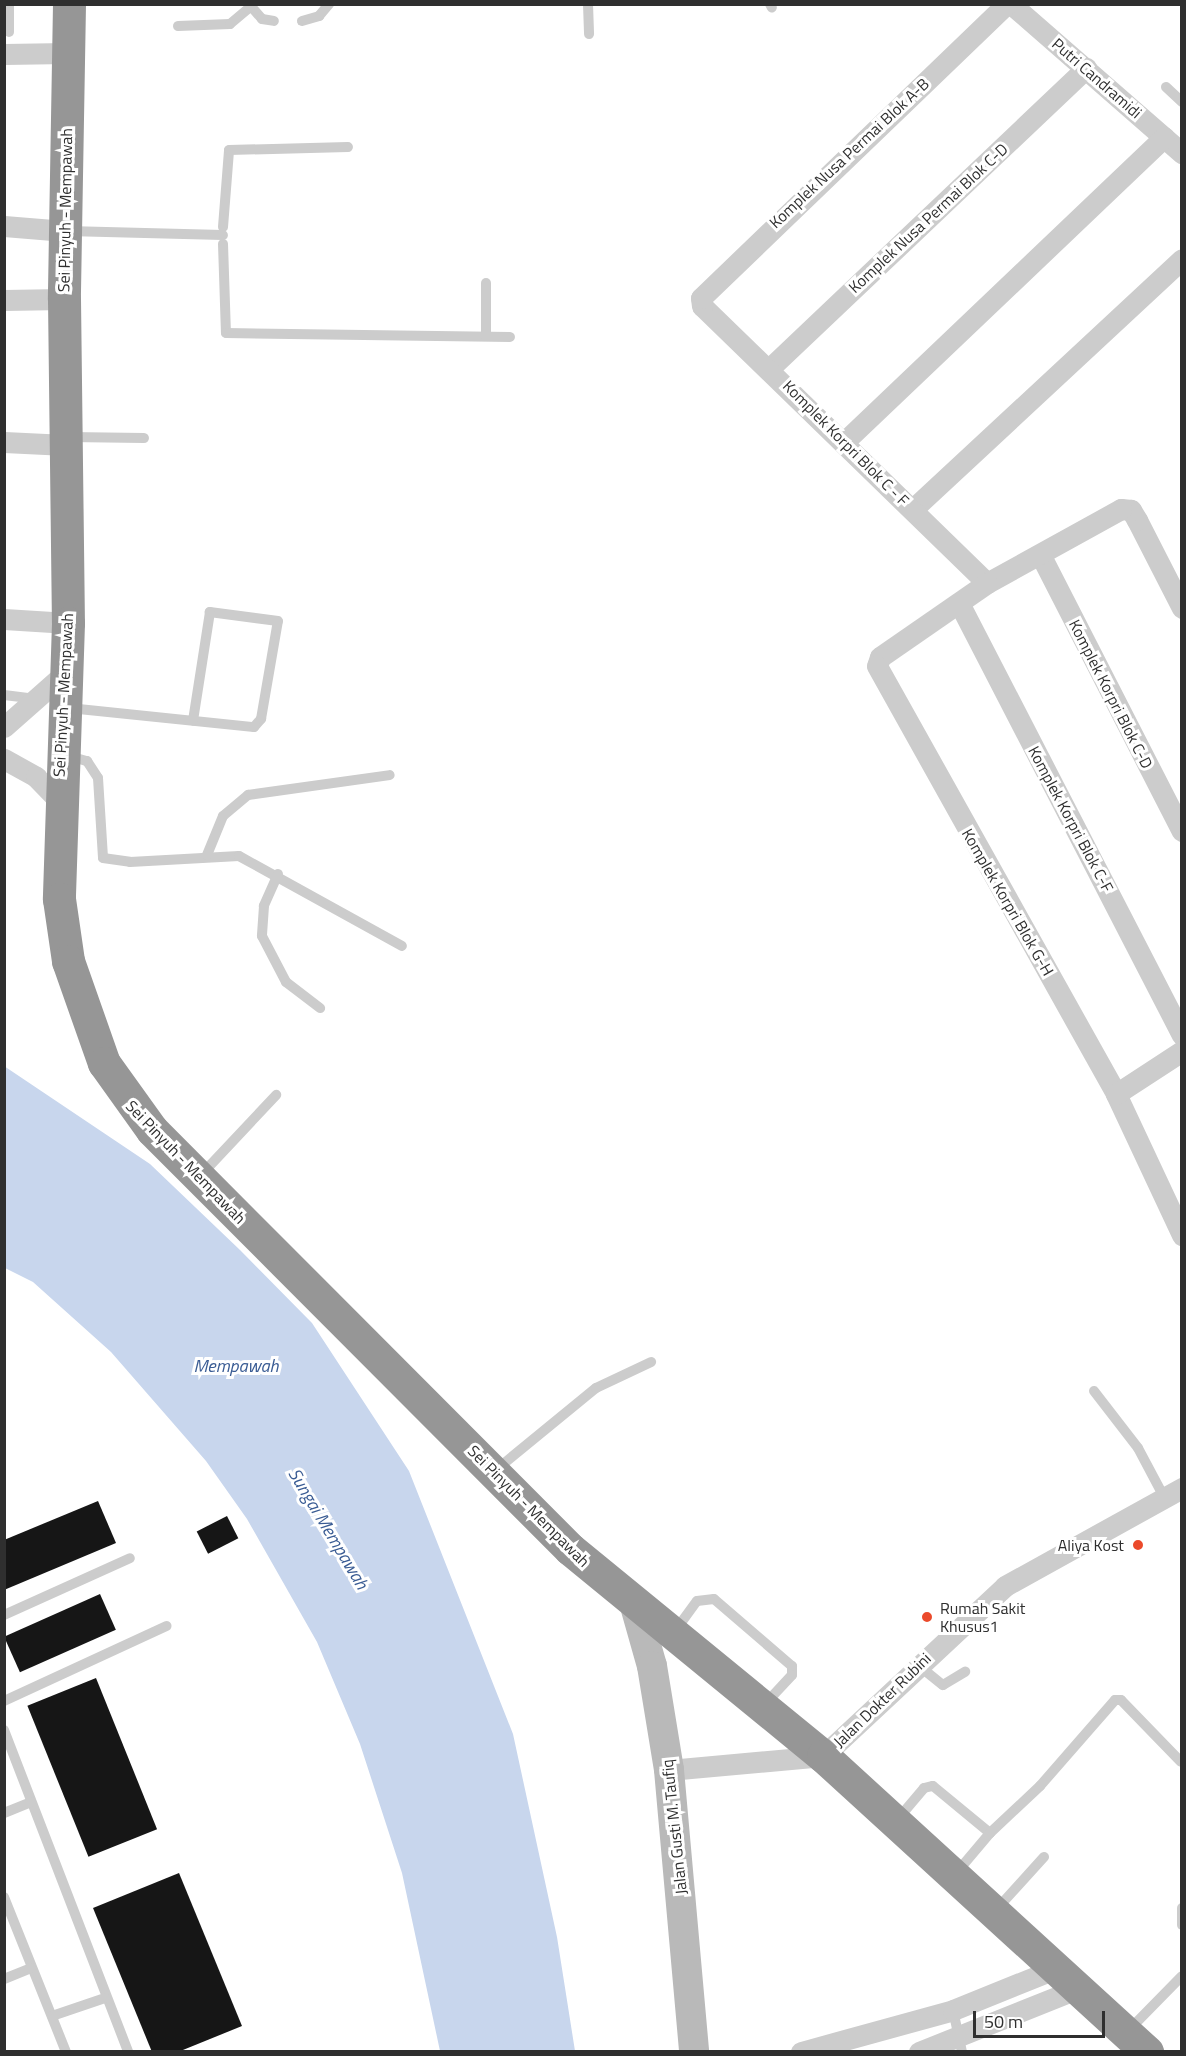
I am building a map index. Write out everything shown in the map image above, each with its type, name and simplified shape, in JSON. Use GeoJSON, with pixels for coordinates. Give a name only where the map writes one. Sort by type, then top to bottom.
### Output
{"type":"FeatureCollection","features":[{"type":"Feature","properties":{"kind":"highway","name":"Sei Pinyuh - Mempawah"},"geometry":{"type":"LineString","coordinates":[[69,4],[64,299],[68,623],[65,673],[50,703],[59,756],[59,899],[83,1016],[122,1095],[199,1178],[495,1472],[635,1606],[680,1623],[895,1822],[959,1869],[1000,1906],[1063,1980],[1136,2043]]}},
{"type":"Feature","properties":{"kind":"main road","name":"Jalan Gusti M. Taufiq"},"geometry":{"type":"LineString","coordinates":[[635,1606],[652,1666],[669,1770],[694,2052]]}},
{"type":"Feature","properties":{"kind":"street","name":"Komplek Nusa Permai Blok A-B"},"geometry":{"type":"LineString","coordinates":[[702,306],[706,289],[1006,4]]}},
{"type":"Feature","properties":{"kind":"street","name":"Putri Candramidi"},"geometry":{"type":"LineString","coordinates":[[1011,4],[1182,153]]}},
{"type":"Feature","properties":{"kind":"street"},"geometry":{"type":"LineString","coordinates":[[4,54],[67,53]]}},
{"type":"Feature","properties":{"kind":"street","name":"Komplek Nusa Permai Blok C-D"},"geometry":{"type":"LineString","coordinates":[[770,368],[1086,68]]}},
{"type":"Feature","properties":{"kind":"street"},"geometry":{"type":"LineString","coordinates":[[844,442],[1164,137]]}},
{"type":"Feature","properties":{"kind":"street"},"geometry":{"type":"LineString","coordinates":[[4,226],[65,231]]}},
{"type":"Feature","properties":{"kind":"street"},"geometry":{"type":"LineString","coordinates":[[913,509],[1182,260]]}},
{"type":"Feature","properties":{"kind":"street"},"geometry":{"type":"LineString","coordinates":[[4,300],[64,299]]}},
{"type":"Feature","properties":{"kind":"street","name":"Komplek Korpri Blok C - F"},"geometry":{"type":"LineString","coordinates":[[702,306],[770,368],[987,583]]}},
{"type":"Feature","properties":{"kind":"street"},"geometry":{"type":"LineString","coordinates":[[4,442],[66,441]]}},
{"type":"Feature","properties":{"kind":"street"},"geometry":{"type":"LineString","coordinates":[[959,603],[987,583],[1041,556],[1126,508],[1182,608]]}},
{"type":"Feature","properties":{"kind":"street","name":"Komplek Korpri Blok C-D"},"geometry":{"type":"LineString","coordinates":[[1041,556],[1182,831]]}},
{"type":"Feature","properties":{"kind":"street","name":"Komplek Korpri Blok C-F"},"geometry":{"type":"LineString","coordinates":[[959,603],[1182,1035]]}},
{"type":"Feature","properties":{"kind":"street","name":"Komplek Korpri Blok G-H"},"geometry":{"type":"LineString","coordinates":[[959,603],[880,657],[879,671],[1116,1094],[1182,1235]]}},
{"type":"Feature","properties":{"kind":"street"},"geometry":{"type":"LineString","coordinates":[[4,619],[68,623]]}},
{"type":"Feature","properties":{"kind":"street"},"geometry":{"type":"LineString","coordinates":[[4,727],[50,703]]}},
{"type":"Feature","properties":{"kind":"street"},"geometry":{"type":"LineString","coordinates":[[4,759],[36,777],[58,800]]}},
{"type":"Feature","properties":{"kind":"street"},"geometry":{"type":"LineString","coordinates":[[1116,1094],[1182,1051]]}},
{"type":"Feature","properties":{"kind":"street","name":"Jalan Dokter Rubini"},"geometry":{"type":"LineString","coordinates":[[823,1756],[1005,1586],[1173,1492]]}},
{"type":"Feature","properties":{"kind":"street"},"geometry":{"type":"LineString","coordinates":[[669,1770],[823,1756]]}},
{"type":"Feature","properties":{"kind":"street"},"geometry":{"type":"LineString","coordinates":[[801,2052],[1063,1980]]}},
{"type":"Feature","properties":{"kind":"street"},"geometry":{"type":"LineString","coordinates":[[919,2052],[960,2046],[1063,1980]]}},
{"type":"Feature","properties":{"kind":"lane"},"geometry":{"type":"LineString","coordinates":[[9,4],[9,32]]}},
{"type":"Feature","properties":{"kind":"lane"},"geometry":{"type":"LineString","coordinates":[[302,21],[319,16],[329,4]]}},
{"type":"Feature","properties":{"kind":"lane"},"geometry":{"type":"LineString","coordinates":[[588,4],[589,34]]}},
{"type":"Feature","properties":{"kind":"lane"},"geometry":{"type":"LineString","coordinates":[[178,26],[230,24],[249,6],[274,21]]}},
{"type":"Feature","properties":{"kind":"lane"},"geometry":{"type":"LineString","coordinates":[[1166,87],[1182,102]]}},
{"type":"Feature","properties":{"kind":"lane"},"geometry":{"type":"LineString","coordinates":[[348,147],[229,150],[223,235],[226,333],[510,337]]}},
{"type":"Feature","properties":{"kind":"lane"},"geometry":{"type":"LineString","coordinates":[[65,231],[223,235]]}},
{"type":"Feature","properties":{"kind":"lane"},"geometry":{"type":"LineString","coordinates":[[486,283],[486,336]]}},
{"type":"Feature","properties":{"kind":"lane"},"geometry":{"type":"LineString","coordinates":[[66,441],[144,438]]}},
{"type":"Feature","properties":{"kind":"lane"},"geometry":{"type":"LineString","coordinates":[[4,695],[193,721],[258,723],[278,621],[210,612],[193,721]]}},
{"type":"Feature","properties":{"kind":"lane"},"geometry":{"type":"LineString","coordinates":[[59,756],[87,761],[98,778],[103,858],[130,862],[207,855],[239,856],[278,874],[402,946]]}},
{"type":"Feature","properties":{"kind":"lane"},"geometry":{"type":"LineString","coordinates":[[207,855],[223,816],[248,795],[390,775]]}},
{"type":"Feature","properties":{"kind":"lane"},"geometry":{"type":"LineString","coordinates":[[278,874],[262,920],[267,951],[286,982],[320,1008]]}},
{"type":"Feature","properties":{"kind":"lane"},"geometry":{"type":"LineString","coordinates":[[199,1178],[276,1095]]}},
{"type":"Feature","properties":{"kind":"lane"},"geometry":{"type":"LineString","coordinates":[[495,1472],[596,1388],[651,1362]]}},
{"type":"Feature","properties":{"kind":"lane"},"geometry":{"type":"LineString","coordinates":[[1094,1391],[1173,1492]]}},
{"type":"Feature","properties":{"kind":"lane"},"geometry":{"type":"LineString","coordinates":[[4,1615],[130,1558]]}},
{"type":"Feature","properties":{"kind":"lane"},"geometry":{"type":"LineString","coordinates":[[680,1623],[701,1599],[714,1599],[790,1662],[792,1675],[768,1702]]}},
{"type":"Feature","properties":{"kind":"lane"},"geometry":{"type":"LineString","coordinates":[[4,1701],[166,1626]]}},
{"type":"Feature","properties":{"kind":"lane"},"geometry":{"type":"LineString","coordinates":[[918,1665],[943,1685],[965,1672]]}},
{"type":"Feature","properties":{"kind":"lane"},"geometry":{"type":"LineString","coordinates":[[959,1869],[990,1833],[1040,1786],[1115,1700],[1121,1700],[1181,1762]]}},
{"type":"Feature","properties":{"kind":"lane"},"geometry":{"type":"LineString","coordinates":[[4,1730],[105,1998],[128,2052]]}},
{"type":"Feature","properties":{"kind":"lane"},"geometry":{"type":"LineString","coordinates":[[895,1822],[924,1788],[933,1786],[990,1833]]}},
{"type":"Feature","properties":{"kind":"lane"},"geometry":{"type":"LineString","coordinates":[[4,1813],[31,1802]]}},
{"type":"Feature","properties":{"kind":"lane"},"geometry":{"type":"LineString","coordinates":[[1000,1906],[1044,1857]]}},
{"type":"Feature","properties":{"kind":"lane"},"geometry":{"type":"LineString","coordinates":[[4,1898],[30,1968],[66,2052]]}},
{"type":"Feature","properties":{"kind":"lane"},"geometry":{"type":"LineString","coordinates":[[1182,1908],[1182,1925]]}},
{"type":"Feature","properties":{"kind":"lane"},"geometry":{"type":"LineString","coordinates":[[4,1979],[30,1968]]}},
{"type":"Feature","properties":{"kind":"lane"},"geometry":{"type":"LineString","coordinates":[[1136,2043],[1182,1976]]}},
{"type":"Feature","properties":{"kind":"lane"},"geometry":{"type":"LineString","coordinates":[[52,2016],[105,1998]]}},
{"type":"Feature","properties":{"kind":"lane"},"geometry":{"type":"LineString","coordinates":[[953,2010],[960,2046]]}},
{"type":"Feature","properties":{"kind":"water","name":"Mempawah"},"geometry":{"type":"Polygon","coordinates":[[[4,1066],[150,1164],[240,1250],[312,1323],[409,1471],[513,1734],[557,1937],[575,2051],[440,2051],[402,1873],[360,1744],[317,1642],[247,1519],[206,1461],[111,1352],[33,1282],[5,1268],[4,1066]]]}},
{"type":"Feature","properties":{"kind":"building"},"geometry":{"type":"Polygon","coordinates":[[[98,1501],[116,1543],[4,1590],[4,1540],[98,1501]]]}},
{"type":"Feature","properties":{"kind":"building"},"geometry":{"type":"Polygon","coordinates":[[[227,1516],[238,1538],[208,1554],[197,1531],[227,1516]]]}},
{"type":"Feature","properties":{"kind":"building"},"geometry":{"type":"Polygon","coordinates":[[[100,1594],[116,1630],[20,1672],[4,1637],[100,1594]]]}},
{"type":"Feature","properties":{"kind":"building"},"geometry":{"type":"Polygon","coordinates":[[[96,1678],[157,1829],[88,1857],[27,1706],[96,1678]]]}},
{"type":"Feature","properties":{"kind":"building"},"geometry":{"type":"Polygon","coordinates":[[[179,1873],[242,2026],[178,2052],[152,2052],[93,1908],[179,1873]]]}},
{"type":"Feature","properties":{"kind":"place","name":"Aliya Kost"},"geometry":{"type":"Point","coordinates":[1138,1545]}},
{"type":"Feature","properties":{"kind":"place","name":"Rumah Sakit Khusus1"},"geometry":{"type":"Point","coordinates":[927,1617]}},
{"type":"Feature","properties":{"kind":"water label","name":"Sungai Mempawah"},"geometry":{"type":"Point","coordinates":[328,1529]}}]}
